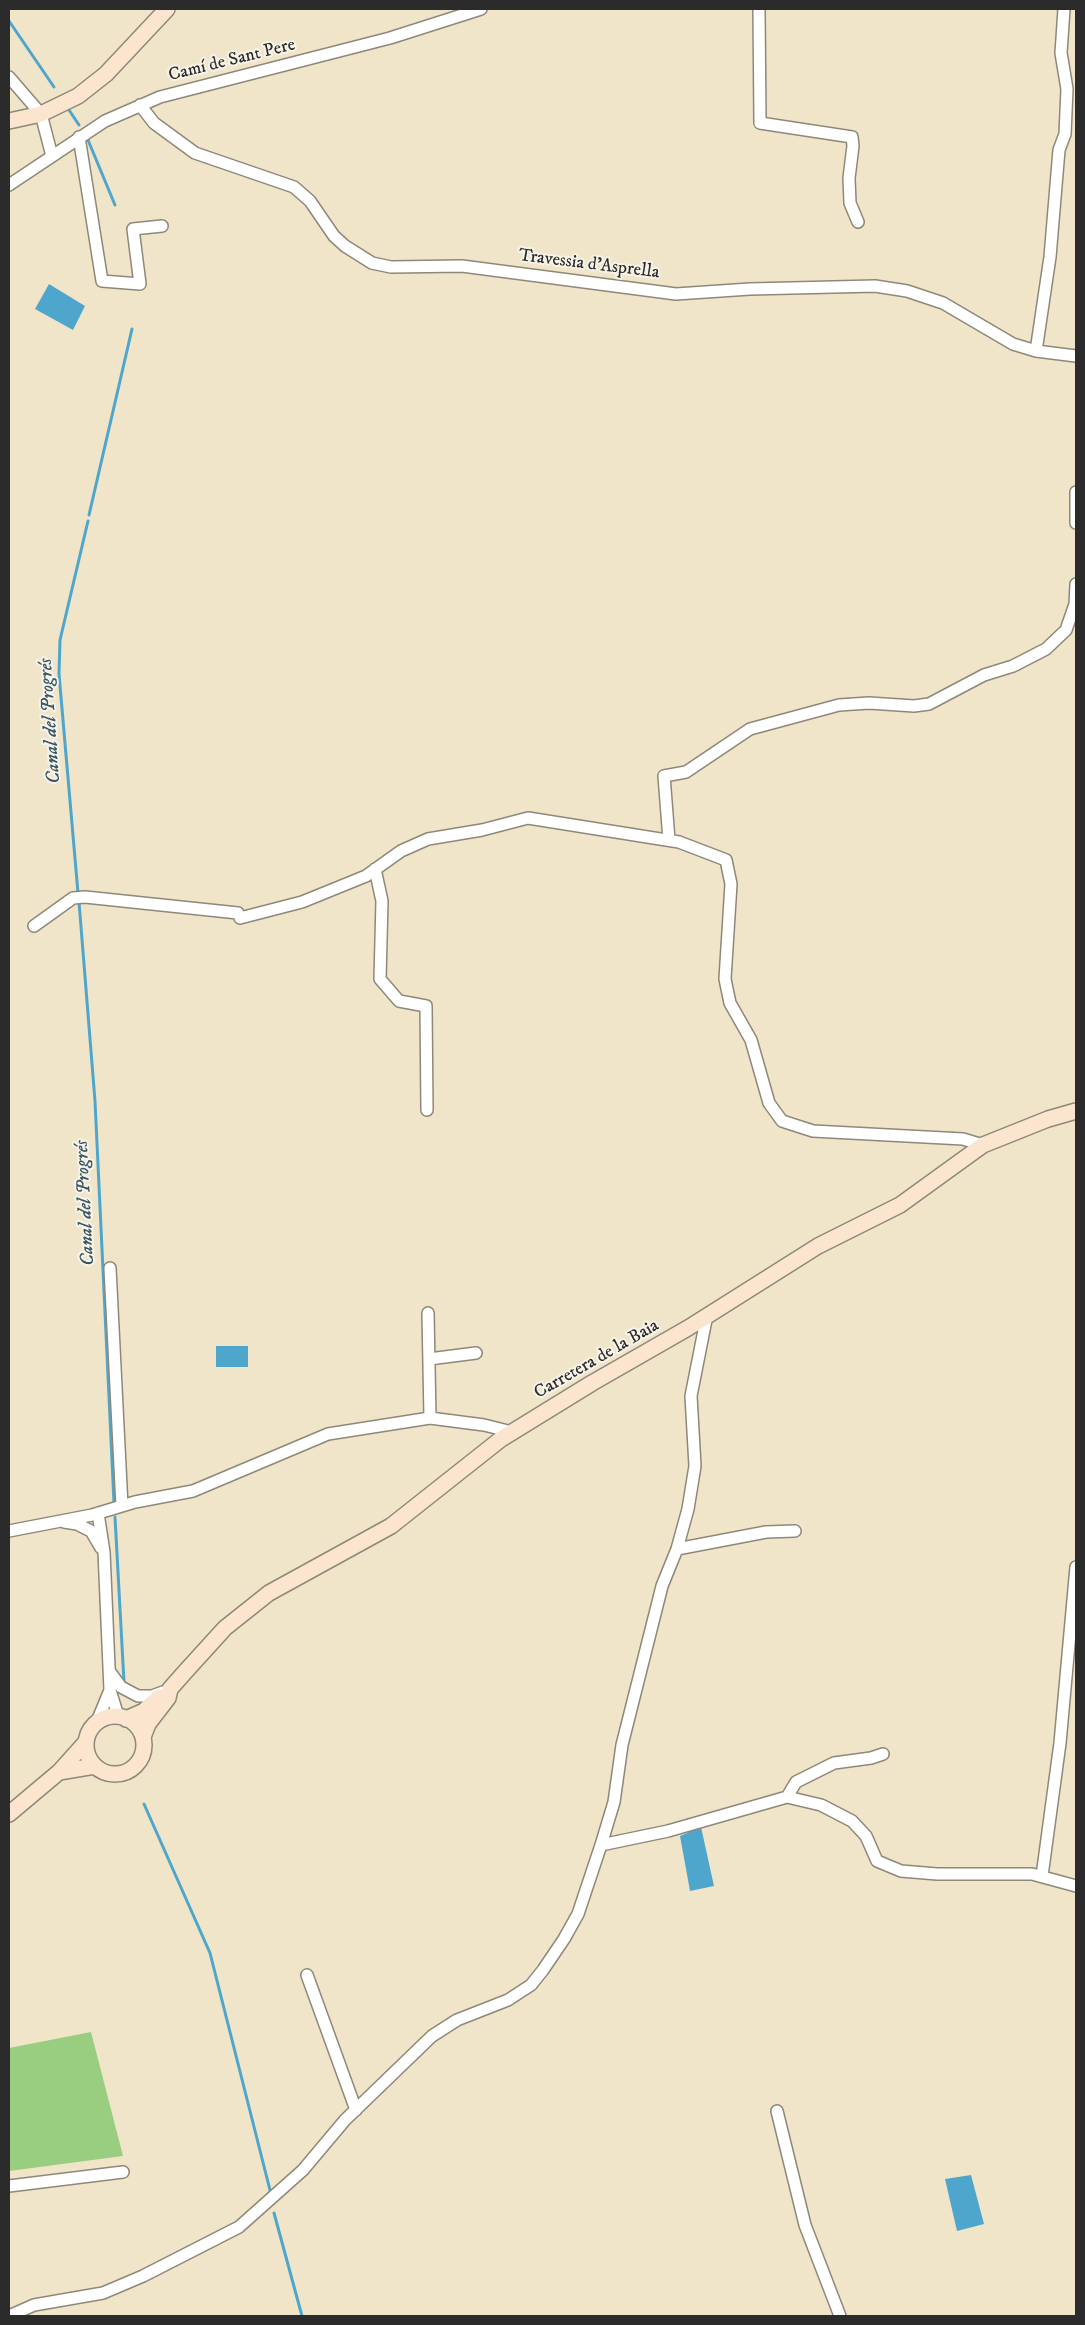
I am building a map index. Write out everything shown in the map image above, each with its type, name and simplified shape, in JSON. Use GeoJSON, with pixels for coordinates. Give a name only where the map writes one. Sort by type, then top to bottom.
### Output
{"type":"FeatureCollection","features":[{"type":"Feature","properties":{"kind":"main road"},"geometry":{"type":"LineString","coordinates":[[9,121],[41,114],[78,96],[106,74],[167,9]]}},
{"type":"Feature","properties":{"kind":"main road","name":"Carretera de la Baia"},"geometry":{"type":"LineString","coordinates":[[122,1718],[151,1706],[224,1628],[269,1593],[391,1526],[469,1463],[512,1432],[688,1328],[818,1246],[900,1205],[983,1145],[1048,1119],[1076,1111]]}},
{"type":"Feature","properties":{"kind":"main road","name":"Carretera de la Baia"},"geometry":{"type":"LineString","coordinates":[[142,1737],[148,1724],[168,1698],[167,1691]]}},
{"type":"Feature","properties":{"kind":"main road"},"geometry":{"type":"LineString","coordinates":[[9,1814],[15,1805],[59,1772],[86,1742],[92,1727],[103,1718],[122,1718],[134,1722],[142,1737],[144,1747],[142,1757],[136,1765],[124,1773],[112,1774],[95,1766],[89,1758],[86,1742]]}},
{"type":"Feature","properties":{"kind":"main road"},"geometry":{"type":"LineString","coordinates":[[59,1772],[95,1766]]}},
{"type":"Feature","properties":{"kind":"street","name":"Camí de Sant Pere"},"geometry":{"type":"LineString","coordinates":[[9,184],[105,121],[140,105],[206,85],[390,38],[481,9]]}},
{"type":"Feature","properties":{"kind":"street"},"geometry":{"type":"LineString","coordinates":[[759,9],[760,123],[852,136],[853,146],[849,178],[850,204],[858,222]]}},
{"type":"Feature","properties":{"kind":"street"},"geometry":{"type":"LineString","coordinates":[[1036,351],[1050,257],[1059,150],[1065,134],[1067,89],[1061,53],[1064,9]]}},
{"type":"Feature","properties":{"kind":"street"},"geometry":{"type":"LineString","coordinates":[[9,78],[41,114],[52,156]]}},
{"type":"Feature","properties":{"kind":"street","name":"Travessia d'Asprella"},"geometry":{"type":"LineString","coordinates":[[140,105],[154,123],[195,153],[294,187],[310,201],[334,236],[345,246],[372,263],[392,267],[462,266],[676,294],[750,289],[875,286],[907,291],[943,303],[1013,344],[1036,351],[1076,356]]}},
{"type":"Feature","properties":{"kind":"street"},"geometry":{"type":"LineString","coordinates":[[79,137],[102,281],[140,284],[133,229],[162,226]]}},
{"type":"Feature","properties":{"kind":"street"},"geometry":{"type":"LineString","coordinates":[[1076,492],[1076,523]]}},
{"type":"Feature","properties":{"kind":"street"},"geometry":{"type":"LineString","coordinates":[[669,840],[664,776],[686,772],[750,729],[839,704],[869,703],[914,706],[929,704],[984,675],[1013,666],[1046,649],[1066,630],[1075,604],[1076,584]]}},
{"type":"Feature","properties":{"kind":"street"},"geometry":{"type":"LineString","coordinates":[[34,926],[73,898],[85,896],[239,916],[302,902],[366,876],[401,851],[428,839],[482,830],[528,818],[669,840],[726,860],[731,884],[725,980],[730,1003],[751,1040],[769,1103],[782,1121],[813,1131],[963,1139],[983,1145]]}},
{"type":"Feature","properties":{"kind":"street"},"geometry":{"type":"LineString","coordinates":[[375,869],[382,901],[380,979],[399,1001],[426,1006],[427,1110]]}},
{"type":"Feature","properties":{"kind":"street"},"geometry":{"type":"LineString","coordinates":[[110,1268],[122,1506]]}},
{"type":"Feature","properties":{"kind":"street"},"geometry":{"type":"LineString","coordinates":[[428,1313],[430,1418]]}},
{"type":"Feature","properties":{"kind":"street"},"geometry":{"type":"LineString","coordinates":[[9,2316],[34,2305],[102,2293],[143,2276],[239,2227],[302,2170],[356,2110],[432,2036],[457,2020],[508,2000],[531,1985],[564,1939],[578,1914],[614,1802],[622,1745],[662,1586],[677,1550],[688,1509],[695,1466],[691,1396],[707,1315]]}},
{"type":"Feature","properties":{"kind":"street"},"geometry":{"type":"LineString","coordinates":[[429,1359],[476,1353]]}},
{"type":"Feature","properties":{"kind":"street"},"geometry":{"type":"LineString","coordinates":[[9,1531],[95,1514],[122,1506],[193,1491],[328,1434],[430,1418],[484,1425],[512,1432]]}},
{"type":"Feature","properties":{"kind":"street"},"geometry":{"type":"LineString","coordinates":[[95,1514],[104,1552],[110,1672],[110,1690],[96,1724]]}},
{"type":"Feature","properties":{"kind":"street"},"geometry":{"type":"LineString","coordinates":[[59,1521],[77,1524],[91,1531],[104,1552]]}},
{"type":"Feature","properties":{"kind":"street"},"geometry":{"type":"LineString","coordinates":[[677,1550],[766,1532],[795,1531]]}},
{"type":"Feature","properties":{"kind":"street"},"geometry":{"type":"LineString","coordinates":[[1042,1876],[1060,1743],[1076,1567]]}},
{"type":"Feature","properties":{"kind":"street"},"geometry":{"type":"LineString","coordinates":[[110,1672],[121,1687],[138,1696],[152,1696],[167,1691]]}},
{"type":"Feature","properties":{"kind":"street"},"geometry":{"type":"LineString","coordinates":[[110,1690],[122,1718]]}},
{"type":"Feature","properties":{"kind":"street"},"geometry":{"type":"LineString","coordinates":[[787,1797],[796,1782],[834,1763],[871,1758],[883,1754]]}},
{"type":"Feature","properties":{"kind":"street"},"geometry":{"type":"LineString","coordinates":[[601,1846],[668,1831],[787,1797],[821,1805],[852,1821],[866,1836],[877,1861],[901,1871],[937,1874],[1032,1874],[1076,1886]]}},
{"type":"Feature","properties":{"kind":"street"},"geometry":{"type":"LineString","coordinates":[[307,1975],[356,2110]]}},
{"type":"Feature","properties":{"kind":"street"},"geometry":{"type":"LineString","coordinates":[[777,2110],[805,2225],[840,2316]]}},
{"type":"Feature","properties":{"kind":"street"},"geometry":{"type":"LineString","coordinates":[[9,2186],[123,2172]]}},
{"type":"Feature","properties":{"kind":"green space"},"geometry":{"type":"Polygon","coordinates":[[[91,2032],[123,2156],[9,2171],[9,2048],[91,2032]]]}},
{"type":"Feature","properties":{"kind":"water"},"geometry":{"type":"Polygon","coordinates":[[[49,284],[85,306],[73,330],[35,309],[49,284]]]}},
{"type":"Feature","properties":{"kind":"water"},"geometry":{"type":"Polygon","coordinates":[[[216,1346],[248,1346],[248,1367],[216,1367],[216,1346]]]}},
{"type":"Feature","properties":{"kind":"water"},"geometry":{"type":"Polygon","coordinates":[[[701,1827],[714,1886],[690,1891],[680,1836],[701,1827]]]}},
{"type":"Feature","properties":{"kind":"water"},"geometry":{"type":"Polygon","coordinates":[[[971,2175],[984,2224],[957,2231],[945,2179],[971,2175]]]}},
{"type":"Feature","properties":{"kind":"waterway","name":"Canal del Progrés"},"geometry":{"type":"LineString","coordinates":[[9,21],[54,87]]}},
{"type":"Feature","properties":{"kind":"waterway","name":"Canal del Progrés"},"geometry":{"type":"LineString","coordinates":[[67,107],[79,125]]}},
{"type":"Feature","properties":{"kind":"waterway","name":"Canal del Progrés"},"geometry":{"type":"LineString","coordinates":[[88,140],[115,205]]}},
{"type":"Feature","properties":{"kind":"waterway","name":"Canal del Progrés"},"geometry":{"type":"LineString","coordinates":[[89,515],[132,329]]}},
{"type":"Feature","properties":{"kind":"waterway","name":"Canal del Progrés"},"geometry":{"type":"LineString","coordinates":[[78,893],[59,674],[60,640],[88,521]]}},
{"type":"Feature","properties":{"kind":"waterway","name":"Canal del Progrés"},"geometry":{"type":"LineString","coordinates":[[79,902],[95,1101],[114,1503]]}},
{"type":"Feature","properties":{"kind":"waterway"},"geometry":{"type":"LineString","coordinates":[[115,1517],[124,1682]]}},
{"type":"Feature","properties":{"kind":"waterway"},"geometry":{"type":"LineString","coordinates":[[144,1804],[210,1953],[271,2194]]}},
{"type":"Feature","properties":{"kind":"waterway"},"geometry":{"type":"LineString","coordinates":[[274,2213],[302,2316]]}}]}
